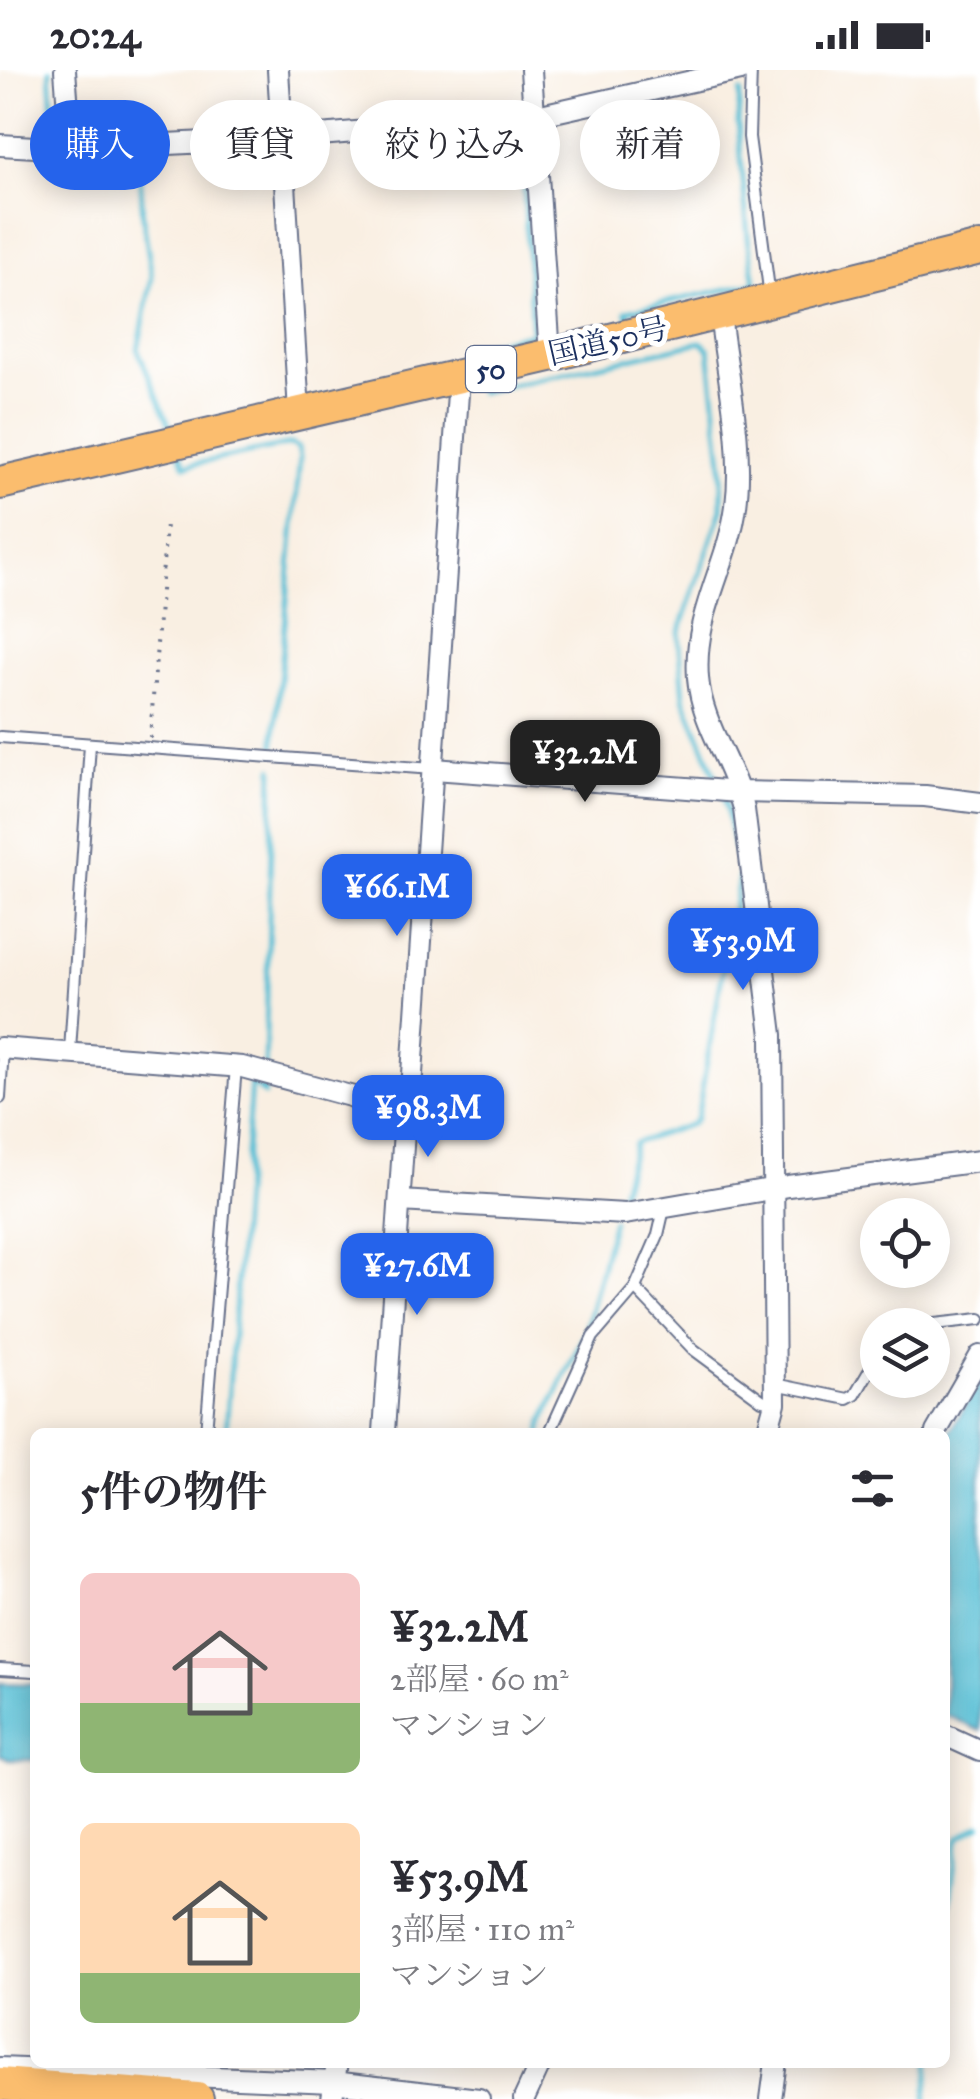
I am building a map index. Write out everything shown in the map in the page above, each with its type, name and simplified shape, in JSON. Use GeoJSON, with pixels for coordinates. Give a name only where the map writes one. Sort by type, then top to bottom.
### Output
{"type":"FeatureCollection","features":[{"type":"Feature","properties":{"kind":"highway","name":"国道50号"},"geometry":{"type":"LineString","coordinates":[[0,483],[550,355],[980,248]]}},
{"type":"Feature","properties":{"kind":"highway"},"geometry":{"type":"LineString","coordinates":[[0,2084],[197,2099]]}},
{"type":"Feature","properties":{"kind":"street"},"geometry":{"type":"LineString","coordinates":[[65,70],[67,100]]}},
{"type":"Feature","properties":{"kind":"street"},"geometry":{"type":"LineString","coordinates":[[278,70],[281,100]]}},
{"type":"Feature","properties":{"kind":"street"},"geometry":{"type":"LineString","coordinates":[[531,70],[532,100]]}},
{"type":"Feature","properties":{"kind":"street"},"geometry":{"type":"LineString","coordinates":[[560,111],[741,70]]}},
{"type":"Feature","properties":{"kind":"street"},"geometry":{"type":"LineString","coordinates":[[0,145],[30,147]]}},
{"type":"Feature","properties":{"kind":"street"},"geometry":{"type":"LineString","coordinates":[[287,190],[300,412]]}},
{"type":"Feature","properties":{"kind":"street"},"geometry":{"type":"LineString","coordinates":[[538,190],[550,355]]}},
{"type":"Feature","properties":{"kind":"street"},"geometry":{"type":"LineString","coordinates":[[720,314],[735,438],[737,498],[732,528],[699,631],[698,676],[704,710],[740,792],[769,998],[775,1393],[768,1428]]}},
{"type":"Feature","properties":{"kind":"street"},"geometry":{"type":"LineString","coordinates":[[384,1428],[434,770],[458,393],[455,377]]}},
{"type":"Feature","properties":{"kind":"street"},"geometry":{"type":"LineString","coordinates":[[434,770],[740,792],[925,796],[980,803]]}},
{"type":"Feature","properties":{"kind":"street"},"geometry":{"type":"LineString","coordinates":[[2,1048],[236,1066],[350,1096],[405,1116]]}},
{"type":"Feature","properties":{"kind":"street"},"geometry":{"type":"LineString","coordinates":[[400,1201],[606,1214],[664,1209],[980,1161]]}},
{"type":"Feature","properties":{"kind":"street"},"geometry":{"type":"LineString","coordinates":[[938,1428],[980,1356]]}},
{"type":"Feature","properties":{"kind":"street"},"geometry":{"type":"LineString","coordinates":[[950,1737],[980,1751]]}},
{"type":"Feature","properties":{"kind":"street"},"geometry":{"type":"LineString","coordinates":[[0,2068],[334,2081],[479,2099]]}},
{"type":"Feature","properties":{"kind":"street"},"geometry":{"type":"LineString","coordinates":[[524,2099],[538,2068]]}},
{"type":"Feature","properties":{"kind":"street"},"geometry":{"type":"LineString","coordinates":[[772,2099],[775,2068]]}},
{"type":"Feature","properties":{"kind":"lane"},"geometry":{"type":"LineString","coordinates":[[752,70],[748,137],[771,301]]}},
{"type":"Feature","properties":{"kind":"lane"},"geometry":{"type":"LineString","coordinates":[[0,737],[434,770]]}},
{"type":"Feature","properties":{"kind":"lane"},"geometry":{"type":"LineString","coordinates":[[70,1051],[90,744]]}},
{"type":"Feature","properties":{"kind":"lane"},"geometry":{"type":"LineString","coordinates":[[0,1098],[2,1048]]}},
{"type":"Feature","properties":{"kind":"lane"},"geometry":{"type":"LineString","coordinates":[[206,1428],[236,1066]]}},
{"type":"Feature","properties":{"kind":"lane"},"geometry":{"type":"LineString","coordinates":[[552,1428],[593,1337],[636,1288],[658,1235],[664,1209]]}},
{"type":"Feature","properties":{"kind":"lane"},"geometry":{"type":"LineString","coordinates":[[636,1288],[693,1349],[762,1400],[775,1393],[848,1399],[860,1388]]}},
{"type":"Feature","properties":{"kind":"lane"},"geometry":{"type":"LineString","coordinates":[[950,1322],[980,1319]]}},
{"type":"Feature","properties":{"kind":"lane"},"geometry":{"type":"LineString","coordinates":[[0,1669],[30,1670]]}},
{"type":"Feature","properties":{"kind":"path"},"geometry":{"type":"LineString","coordinates":[[150,747],[166,524]]}},
{"type":"Feature","properties":{"kind":"water"},"geometry":{"type":"Polygon","coordinates":[[[980,1380],[980,1731],[950,1716],[950,1431],[980,1380]]]}},
{"type":"Feature","properties":{"kind":"water"},"geometry":{"type":"Polygon","coordinates":[[[0,1683],[30,1684],[30,1760],[11,1760],[0,1755],[0,1683]]]}},
{"type":"Feature","properties":{"kind":"waterway"},"geometry":{"type":"LineString","coordinates":[[50,70],[52,100]]}},
{"type":"Feature","properties":{"kind":"waterway"},"geometry":{"type":"LineString","coordinates":[[629,319],[626,311],[755,283],[738,123],[740,92]]}},
{"type":"Feature","properties":{"kind":"waterway"},"geometry":{"type":"LineString","coordinates":[[141,190],[152,277],[138,350],[172,431]]}},
{"type":"Feature","properties":{"kind":"waterway"},"geometry":{"type":"LineString","coordinates":[[473,355],[471,347],[532,333],[524,190]]}},
{"type":"Feature","properties":{"kind":"waterway"},"geometry":{"type":"LineString","coordinates":[[478,386],[480,392],[701,342],[709,349],[722,462],[722,509],[679,634],[684,698],[718,782]]}},
{"type":"Feature","properties":{"kind":"waterway"},"geometry":{"type":"LineString","coordinates":[[178,451],[185,466],[291,444],[298,448],[274,747]]}},
{"type":"Feature","properties":{"kind":"waterway"},"geometry":{"type":"LineString","coordinates":[[265,1070],[273,768]]}},
{"type":"Feature","properties":{"kind":"waterway"},"geometry":{"type":"LineString","coordinates":[[616,1210],[635,1143],[692,1124],[697,1118],[740,872],[724,797]]}},
{"type":"Feature","properties":{"kind":"waterway"},"geometry":{"type":"LineString","coordinates":[[226,1428],[251,1083],[264,1095],[264,1081]]}},
{"type":"Feature","properties":{"kind":"waterway"},"geometry":{"type":"LineString","coordinates":[[542,1428],[585,1333],[613,1220]]}},
{"type":"Feature","properties":{"kind":"waterway"},"geometry":{"type":"LineString","coordinates":[[950,1902],[960,1837],[980,1826]]}},
{"type":"Feature","properties":{"kind":"waterway"},"geometry":{"type":"LineString","coordinates":[[926,2099],[929,2068]]}}]}
